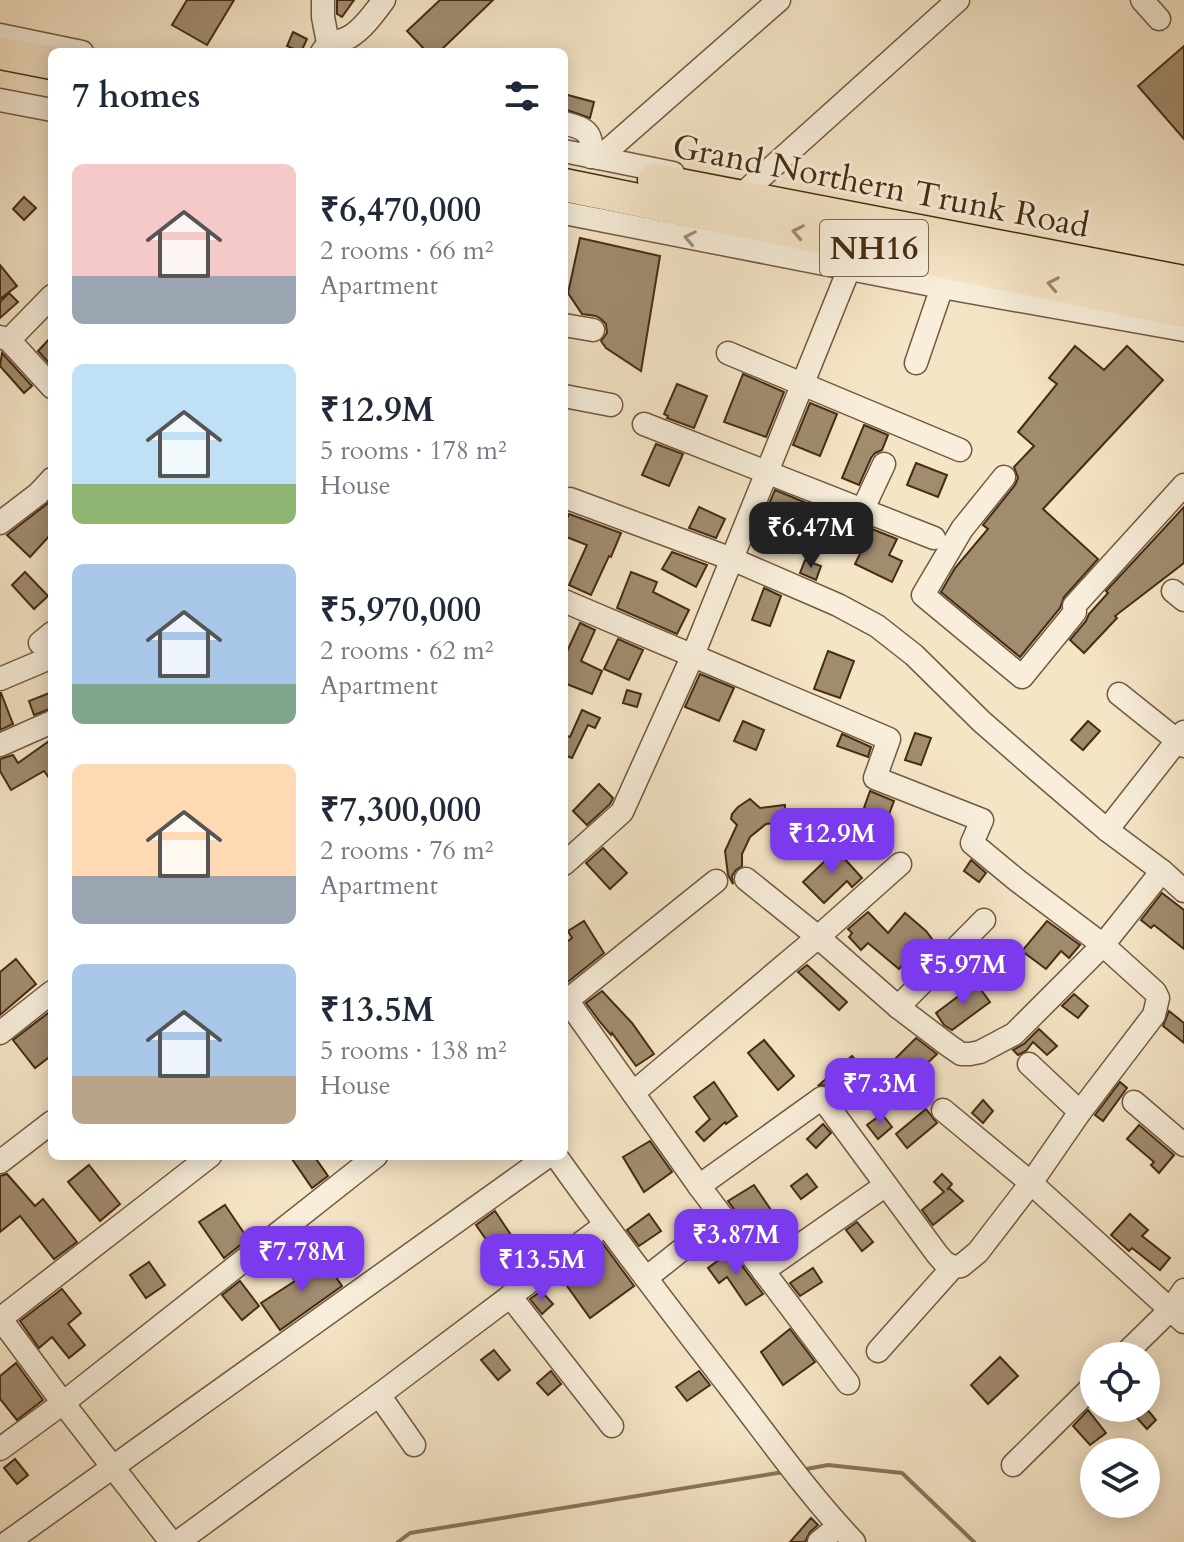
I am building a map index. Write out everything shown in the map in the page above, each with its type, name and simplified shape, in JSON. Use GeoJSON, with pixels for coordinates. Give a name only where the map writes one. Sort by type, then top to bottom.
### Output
{"type":"FeatureCollection","features":[{"type":"Feature","properties":{"kind":"highway"},"geometry":{"type":"LineString","coordinates":[[0,53],[48,62]]}},
{"type":"Feature","properties":{"kind":"highway"},"geometry":{"type":"LineString","coordinates":[[0,72],[48,81]]}},
{"type":"Feature","properties":{"kind":"highway","name":"Grand Northern Trunk Road"},"geometry":{"type":"LineString","coordinates":[[585,159],[1184,282]]}},
{"type":"Feature","properties":{"kind":"highway","name":"Grand Northern Trunk Road"},"geometry":{"type":"LineString","coordinates":[[568,186],[1184,311]]}},
{"type":"Feature","properties":{"kind":"street"},"geometry":{"type":"LineString","coordinates":[[323,0],[325,48],[350,38],[384,0]]}},
{"type":"Feature","properties":{"kind":"street"},"geometry":{"type":"LineString","coordinates":[[585,159],[779,0]]}},
{"type":"Feature","properties":{"kind":"street"},"geometry":{"type":"LineString","coordinates":[[749,188],[958,0]]}},
{"type":"Feature","properties":{"kind":"street"},"geometry":{"type":"LineString","coordinates":[[1142,0],[1159,19]]}},
{"type":"Feature","properties":{"kind":"street"},"geometry":{"type":"LineString","coordinates":[[0,35],[63,48]]}},
{"type":"Feature","properties":{"kind":"street"},"geometry":{"type":"LineString","coordinates":[[0,100],[48,109]]}},
{"type":"Feature","properties":{"kind":"street"},"geometry":{"type":"LineString","coordinates":[[568,124],[590,135],[592,142],[585,159]]}},
{"type":"Feature","properties":{"kind":"street"},"geometry":{"type":"LineString","coordinates":[[585,159],[1184,269]]}},
{"type":"Feature","properties":{"kind":"street"},"geometry":{"type":"LineString","coordinates":[[568,214],[942,287],[1184,330]]}},
{"type":"Feature","properties":{"kind":"street"},"geometry":{"type":"LineString","coordinates":[[568,860],[622,812],[693,655],[849,269]]}},
{"type":"Feature","properties":{"kind":"street"},"geometry":{"type":"LineString","coordinates":[[916,363],[942,287]]}},
{"type":"Feature","properties":{"kind":"street"},"geometry":{"type":"LineString","coordinates":[[48,300],[5,338],[48,383]]}},
{"type":"Feature","properties":{"kind":"street"},"geometry":{"type":"LineString","coordinates":[[568,326],[593,330]]}},
{"type":"Feature","properties":{"kind":"street"},"geometry":{"type":"LineString","coordinates":[[728,353],[960,450]]}},
{"type":"Feature","properties":{"kind":"street"},"geometry":{"type":"LineString","coordinates":[[568,397],[611,405]]}},
{"type":"Feature","properties":{"kind":"street"},"geometry":{"type":"LineString","coordinates":[[644,424],[934,538]]}},
{"type":"Feature","properties":{"kind":"street"},"geometry":{"type":"LineString","coordinates":[[863,509],[884,464]]}},
{"type":"Feature","properties":{"kind":"street"},"geometry":{"type":"LineString","coordinates":[[1004,477],[962,529],[923,595],[1022,677],[1075,612],[1074,606],[1184,485]]}},
{"type":"Feature","properties":{"kind":"street"},"geometry":{"type":"LineString","coordinates":[[0,523],[48,483]]}},
{"type":"Feature","properties":{"kind":"street"},"geometry":{"type":"LineString","coordinates":[[570,499],[732,559],[838,605],[877,626],[914,655],[981,721],[1107,830],[1184,891]]}},
{"type":"Feature","properties":{"kind":"street"},"geometry":{"type":"LineString","coordinates":[[568,609],[693,655],[889,739],[875,778],[982,820],[972,843],[1103,945],[1158,998],[1154,1015],[1080,1112],[1031,1183],[978,1252],[961,1266],[953,1267],[937,1254],[822,1098],[699,1186]]}},
{"type":"Feature","properties":{"kind":"street"},"geometry":{"type":"LineString","coordinates":[[0,679],[48,644]]}},
{"type":"Feature","properties":{"kind":"street"},"geometry":{"type":"LineString","coordinates":[[1107,830],[1182,740],[1119,694]]}},
{"type":"Feature","properties":{"kind":"street"},"geometry":{"type":"LineString","coordinates":[[0,745],[48,724]]}},
{"type":"Feature","properties":{"kind":"street"},"geometry":{"type":"LineString","coordinates":[[633,1093],[900,864]]}},
{"type":"Feature","properties":{"kind":"street"},"geometry":{"type":"LineString","coordinates":[[746,879],[898,1007],[961,1054],[980,1052],[1014,1034],[1103,945],[1162,871]]}},
{"type":"Feature","properties":{"kind":"street"},"geometry":{"type":"LineString","coordinates":[[568,1000],[716,881]]}},
{"type":"Feature","properties":{"kind":"street"},"geometry":{"type":"LineString","coordinates":[[898,1007],[984,920]]}},
{"type":"Feature","properties":{"kind":"street"},"geometry":{"type":"LineString","coordinates":[[0,1033],[48,995]]}},
{"type":"Feature","properties":{"kind":"street"},"geometry":{"type":"LineString","coordinates":[[568,1005],[699,1186],[848,1383]]}},
{"type":"Feature","properties":{"kind":"street"},"geometry":{"type":"LineString","coordinates":[[1029,1064],[1080,1112]]}},
{"type":"Feature","properties":{"kind":"street"},"geometry":{"type":"LineString","coordinates":[[1134,1102],[1184,1145]]}},
{"type":"Feature","properties":{"kind":"street"},"geometry":{"type":"LineString","coordinates":[[943,1110],[1031,1183],[1177,1316]]}},
{"type":"Feature","properties":{"kind":"street"},"geometry":{"type":"LineString","coordinates":[[0,1162],[48,1125]]}},
{"type":"Feature","properties":{"kind":"street"},"geometry":{"type":"LineString","coordinates":[[171,1542],[0,1318],[205,1160]]}},
{"type":"Feature","properties":{"kind":"street"},"geometry":{"type":"LineString","coordinates":[[0,1449],[63,1403],[371,1160]]}},
{"type":"Feature","properties":{"kind":"street"},"geometry":{"type":"LineString","coordinates":[[8,1542],[542,1160]]}},
{"type":"Feature","properties":{"kind":"street"},"geometry":{"type":"LineString","coordinates":[[559,1160],[605,1225],[842,1530],[819,1542]]}},
{"type":"Feature","properties":{"kind":"street"},"geometry":{"type":"LineString","coordinates":[[763,1271],[886,1185]]}},
{"type":"Feature","properties":{"kind":"street"},"geometry":{"type":"LineString","coordinates":[[646,1278],[723,1217]]}},
{"type":"Feature","properties":{"kind":"street"},"geometry":{"type":"LineString","coordinates":[[178,1542],[605,1225]]}},
{"type":"Feature","properties":{"kind":"street"},"geometry":{"type":"LineString","coordinates":[[878,1351],[953,1267]]}},
{"type":"Feature","properties":{"kind":"street"},"geometry":{"type":"LineString","coordinates":[[1142,1342],[1177,1316],[1184,1290]]}},
{"type":"Feature","properties":{"kind":"street"},"geometry":{"type":"LineString","coordinates":[[510,1296],[612,1426]]}},
{"type":"Feature","properties":{"kind":"street"},"geometry":{"type":"LineString","coordinates":[[379,1395],[414,1445]]}},
{"type":"Feature","properties":{"kind":"street"},"geometry":{"type":"LineString","coordinates":[[1013,1465],[1080,1399]]}},
{"type":"Feature","properties":{"kind":"building"},"geometry":{"type":"Polygon","coordinates":[[[187,0],[234,0],[207,45],[172,25],[187,0]]]}},
{"type":"Feature","properties":{"kind":"building"},"geometry":{"type":"Polygon","coordinates":[[[337,0],[354,0],[342,17],[337,14],[337,0]]]}},
{"type":"Feature","properties":{"kind":"building"},"geometry":{"type":"Polygon","coordinates":[[[440,0],[493,0],[443,48],[423,48],[407,31],[440,0]]]}},
{"type":"Feature","properties":{"kind":"building"},"geometry":{"type":"Polygon","coordinates":[[[293,32],[307,39],[303,48],[287,46],[293,32]]]}},
{"type":"Feature","properties":{"kind":"building"},"geometry":{"type":"Polygon","coordinates":[[[1184,46],[1184,139],[1138,86],[1184,46]]]}},
{"type":"Feature","properties":{"kind":"building"},"geometry":{"type":"Polygon","coordinates":[[[568,95],[594,102],[590,118],[568,110],[568,95]]]}},
{"type":"Feature","properties":{"kind":"building"},"geometry":{"type":"Polygon","coordinates":[[[24,197],[36,208],[24,220],[13,209],[24,197]]]}},
{"type":"Feature","properties":{"kind":"building"},"geometry":{"type":"Polygon","coordinates":[[[580,238],[660,256],[641,371],[606,348],[601,341],[607,333],[606,324],[596,316],[582,314],[568,293],[580,238]]]}},
{"type":"Feature","properties":{"kind":"building"},"geometry":{"type":"Polygon","coordinates":[[[0,265],[17,286],[0,299],[0,265]]]}},
{"type":"Feature","properties":{"kind":"building"},"geometry":{"type":"Polygon","coordinates":[[[9,293],[18,302],[0,318],[0,302],[9,293]]]}},
{"type":"Feature","properties":{"kind":"building"},"geometry":{"type":"Polygon","coordinates":[[[48,340],[48,362],[38,351],[48,340]]]}},
{"type":"Feature","properties":{"kind":"building"},"geometry":{"type":"Polygon","coordinates":[[[1075,346],[1104,370],[1127,346],[1163,380],[1043,509],[1098,559],[1064,597],[1060,608],[1020,657],[941,592],[955,568],[988,529],[983,525],[1015,485],[1018,478],[1014,467],[1034,446],[1018,432],[1057,384],[1049,378],[1075,346]]]}},
{"type":"Feature","properties":{"kind":"building"},"geometry":{"type":"Polygon","coordinates":[[[2,353],[32,386],[24,393],[0,366],[2,353]]]}},
{"type":"Feature","properties":{"kind":"building"},"geometry":{"type":"Polygon","coordinates":[[[743,374],[784,392],[766,437],[724,422],[743,374]]]}},
{"type":"Feature","properties":{"kind":"building"},"geometry":{"type":"Polygon","coordinates":[[[677,384],[707,396],[694,428],[664,414],[677,384]]]}},
{"type":"Feature","properties":{"kind":"building"},"geometry":{"type":"Polygon","coordinates":[[[810,403],[837,414],[820,456],[793,445],[810,403]]]}},
{"type":"Feature","properties":{"kind":"building"},"geometry":{"type":"Polygon","coordinates":[[[864,425],[888,435],[882,450],[871,458],[859,485],[842,478],[864,425]]]}},
{"type":"Feature","properties":{"kind":"building"},"geometry":{"type":"Polygon","coordinates":[[[656,444],[683,454],[669,486],[642,475],[656,444]]]}},
{"type":"Feature","properties":{"kind":"building"},"geometry":{"type":"Polygon","coordinates":[[[916,463],[947,475],[938,497],[907,485],[916,463]]]}},
{"type":"Feature","properties":{"kind":"building"},"geometry":{"type":"Polygon","coordinates":[[[775,490],[826,511],[813,543],[792,535],[796,525],[766,511],[775,490]]]}},
{"type":"Feature","properties":{"kind":"building"},"geometry":{"type":"Polygon","coordinates":[[[48,503],[48,537],[30,557],[7,535],[48,503]]]}},
{"type":"Feature","properties":{"kind":"building"},"geometry":{"type":"Polygon","coordinates":[[[699,507],[725,519],[716,538],[689,528],[699,507]]]}},
{"type":"Feature","properties":{"kind":"building"},"geometry":{"type":"Polygon","coordinates":[[[1184,507],[1184,563],[1115,616],[1117,618],[1084,653],[1070,640],[1108,593],[1106,591],[1184,507]]]}},
{"type":"Feature","properties":{"kind":"building"},"geometry":{"type":"Polygon","coordinates":[[[568,516],[621,533],[591,595],[569,585],[587,545],[568,538],[568,516]]]}},
{"type":"Feature","properties":{"kind":"building"},"geometry":{"type":"Polygon","coordinates":[[[872,529],[897,539],[889,555],[902,561],[892,582],[855,564],[872,529]]]}},
{"type":"Feature","properties":{"kind":"building"},"geometry":{"type":"Polygon","coordinates":[[[672,552],[707,565],[696,587],[662,569],[672,552]]]}},
{"type":"Feature","properties":{"kind":"building"},"geometry":{"type":"Polygon","coordinates":[[[805,560],[821,566],[816,580],[800,573],[805,560]]]}},
{"type":"Feature","properties":{"kind":"building"},"geometry":{"type":"Polygon","coordinates":[[[25,572],[48,596],[34,609],[12,585],[25,572]]]}},
{"type":"Feature","properties":{"kind":"building"},"geometry":{"type":"Polygon","coordinates":[[[631,572],[657,582],[653,592],[689,610],[677,634],[617,608],[631,572]]]}},
{"type":"Feature","properties":{"kind":"building"},"geometry":{"type":"Polygon","coordinates":[[[764,588],[781,596],[770,626],[752,620],[764,588]]]}},
{"type":"Feature","properties":{"kind":"building"},"geometry":{"type":"Polygon","coordinates":[[[580,623],[595,630],[581,661],[602,671],[592,694],[568,685],[568,649],[580,623]]]}},
{"type":"Feature","properties":{"kind":"building"},"geometry":{"type":"Polygon","coordinates":[[[618,639],[643,650],[629,680],[604,669],[618,639]]]}},
{"type":"Feature","properties":{"kind":"building"},"geometry":{"type":"Polygon","coordinates":[[[828,651],[854,661],[840,698],[814,689],[828,651]]]}},
{"type":"Feature","properties":{"kind":"building"},"geometry":{"type":"Polygon","coordinates":[[[700,674],[734,688],[719,721],[685,707],[700,674]]]}},
{"type":"Feature","properties":{"kind":"building"},"geometry":{"type":"Polygon","coordinates":[[[627,690],[641,694],[637,707],[623,703],[627,690]]]}},
{"type":"Feature","properties":{"kind":"building"},"geometry":{"type":"Polygon","coordinates":[[[0,693],[13,724],[0,730],[0,693]]]}},
{"type":"Feature","properties":{"kind":"building"},"geometry":{"type":"Polygon","coordinates":[[[48,694],[48,710],[34,715],[29,701],[48,694]]]}},
{"type":"Feature","properties":{"kind":"building"},"geometry":{"type":"Polygon","coordinates":[[[582,710],[600,718],[595,728],[588,725],[572,758],[568,756],[570,737],[582,710]]]}},
{"type":"Feature","properties":{"kind":"building"},"geometry":{"type":"Polygon","coordinates":[[[743,721],[764,730],[756,750],[734,741],[743,721]]]}},
{"type":"Feature","properties":{"kind":"building"},"geometry":{"type":"Polygon","coordinates":[[[1088,721],[1100,731],[1083,750],[1071,740],[1088,721]]]}},
{"type":"Feature","properties":{"kind":"building"},"geometry":{"type":"Polygon","coordinates":[[[915,733],[931,738],[921,765],[905,760],[915,733]]]}},
{"type":"Feature","properties":{"kind":"building"},"geometry":{"type":"Polygon","coordinates":[[[842,734],[871,747],[868,757],[837,746],[842,734]]]}},
{"type":"Feature","properties":{"kind":"building"},"geometry":{"type":"Polygon","coordinates":[[[48,742],[48,776],[44,771],[11,790],[0,771],[0,759],[13,755],[18,763],[48,742]]]}},
{"type":"Feature","properties":{"kind":"building"},"geometry":{"type":"Polygon","coordinates":[[[599,784],[613,798],[587,825],[573,811],[599,784]]]}},
{"type":"Feature","properties":{"kind":"building"},"geometry":{"type":"Polygon","coordinates":[[[870,791],[894,801],[888,817],[864,808],[870,791]]]}},
{"type":"Feature","properties":{"kind":"building"},"geometry":{"type":"Polygon","coordinates":[[[750,799],[760,808],[785,805],[784,822],[766,824],[750,837],[742,854],[742,866],[732,876],[733,884],[728,875],[725,851],[737,825],[731,819],[732,814],[750,799]]]}},
{"type":"Feature","properties":{"kind":"building"},"geometry":{"type":"Polygon","coordinates":[[[833,846],[862,878],[852,887],[847,881],[824,903],[803,882],[826,860],[822,856],[833,846]]]}},
{"type":"Feature","properties":{"kind":"building"},"geometry":{"type":"Polygon","coordinates":[[[603,848],[627,873],[610,889],[586,863],[603,848]]]}},
{"type":"Feature","properties":{"kind":"building"},"geometry":{"type":"Polygon","coordinates":[[[971,860],[986,873],[979,882],[964,871],[971,860]]]}},
{"type":"Feature","properties":{"kind":"building"},"geometry":{"type":"Polygon","coordinates":[[[1162,893],[1184,910],[1184,949],[1154,925],[1151,928],[1141,920],[1162,893]]]}},
{"type":"Feature","properties":{"kind":"building"},"geometry":{"type":"Polygon","coordinates":[[[868,912],[888,933],[905,913],[926,931],[938,947],[929,956],[920,944],[899,969],[868,943],[861,950],[849,937],[852,933],[848,929],[868,912]]]}},
{"type":"Feature","properties":{"kind":"building"},"geometry":{"type":"Polygon","coordinates":[[[584,921],[604,953],[568,982],[568,941],[572,938],[568,931],[584,921]]]}},
{"type":"Feature","properties":{"kind":"building"},"geometry":{"type":"Polygon","coordinates":[[[1047,921],[1080,945],[1069,958],[1061,951],[1046,969],[1022,951],[1047,921]]]}},
{"type":"Feature","properties":{"kind":"building"},"geometry":{"type":"Polygon","coordinates":[[[16,959],[36,984],[0,1015],[0,972],[16,959]]]}},
{"type":"Feature","properties":{"kind":"building"},"geometry":{"type":"Polygon","coordinates":[[[807,965],[847,1002],[839,1010],[798,972],[807,965]]]}},
{"type":"Feature","properties":{"kind":"building"},"geometry":{"type":"Polygon","coordinates":[[[976,983],[990,1002],[952,1030],[944,1025],[936,1013],[976,983]]]}},
{"type":"Feature","properties":{"kind":"building"},"geometry":{"type":"Polygon","coordinates":[[[602,991],[632,1023],[654,1054],[636,1066],[586,1003],[602,991]]]}},
{"type":"Feature","properties":{"kind":"building"},"geometry":{"type":"Polygon","coordinates":[[[1074,994],[1088,1006],[1078,1018],[1062,1006],[1074,994]]]}},
{"type":"Feature","properties":{"kind":"building"},"geometry":{"type":"Polygon","coordinates":[[[1169,1011],[1184,1023],[1184,1043],[1163,1026],[1169,1011]]]}},
{"type":"Feature","properties":{"kind":"building"},"geometry":{"type":"Polygon","coordinates":[[[48,1013],[48,1058],[35,1068],[13,1040],[48,1013]]]}},
{"type":"Feature","properties":{"kind":"building"},"geometry":{"type":"Polygon","coordinates":[[[1039,1029],[1057,1046],[1047,1055],[1033,1042],[1018,1055],[1013,1050],[1024,1044],[1039,1029]]]}},
{"type":"Feature","properties":{"kind":"building"},"geometry":{"type":"Polygon","coordinates":[[[916,1038],[937,1054],[909,1080],[892,1062],[916,1038]]]}},
{"type":"Feature","properties":{"kind":"building"},"geometry":{"type":"Polygon","coordinates":[[[764,1040],[794,1076],[778,1090],[748,1053],[764,1040]]]}},
{"type":"Feature","properties":{"kind":"building"},"geometry":{"type":"Polygon","coordinates":[[[852,1056],[875,1083],[858,1098],[849,1087],[838,1096],[828,1086],[819,1085],[852,1056]]]}},
{"type":"Feature","properties":{"kind":"building"},"geometry":{"type":"Polygon","coordinates":[[[714,1082],[737,1116],[725,1122],[704,1141],[696,1132],[710,1119],[694,1097],[714,1082]]]}},
{"type":"Feature","properties":{"kind":"building"},"geometry":{"type":"Polygon","coordinates":[[[1120,1082],[1127,1088],[1103,1121],[1095,1115],[1120,1082]]]}},
{"type":"Feature","properties":{"kind":"building"},"geometry":{"type":"Polygon","coordinates":[[[983,1100],[993,1111],[983,1123],[972,1113],[983,1100]]]}},
{"type":"Feature","properties":{"kind":"building"},"geometry":{"type":"Polygon","coordinates":[[[926,1109],[937,1123],[907,1148],[896,1134],[926,1109]]]}},
{"type":"Feature","properties":{"kind":"building"},"geometry":{"type":"Polygon","coordinates":[[[882,1114],[892,1127],[878,1139],[867,1125],[882,1114]]]}},
{"type":"Feature","properties":{"kind":"building"},"geometry":{"type":"Polygon","coordinates":[[[823,1124],[831,1133],[816,1148],[807,1139],[823,1124]]]}},
{"type":"Feature","properties":{"kind":"building"},"geometry":{"type":"Polygon","coordinates":[[[1139,1125],[1174,1155],[1159,1173],[1151,1165],[1154,1162],[1127,1139],[1139,1125]]]}},
{"type":"Feature","properties":{"kind":"building"},"geometry":{"type":"Polygon","coordinates":[[[650,1141],[672,1172],[644,1192],[623,1157],[650,1141]]]}},
{"type":"Feature","properties":{"kind":"building"},"geometry":{"type":"Polygon","coordinates":[[[293,1160],[317,1160],[328,1176],[312,1188],[293,1160]]]}},
{"type":"Feature","properties":{"kind":"building"},"geometry":{"type":"Polygon","coordinates":[[[89,1165],[120,1204],[100,1221],[68,1182],[89,1165]]]}},
{"type":"Feature","properties":{"kind":"building"},"geometry":{"type":"Polygon","coordinates":[[[7,1174],[35,1206],[43,1199],[77,1242],[54,1259],[20,1216],[0,1232],[0,1176],[7,1174]]]}},
{"type":"Feature","properties":{"kind":"building"},"geometry":{"type":"Polygon","coordinates":[[[807,1174],[817,1187],[801,1199],[791,1186],[807,1174]]]}},
{"type":"Feature","properties":{"kind":"building"},"geometry":{"type":"Polygon","coordinates":[[[942,1174],[952,1184],[947,1190],[949,1188],[963,1201],[933,1225],[922,1210],[944,1192],[934,1182],[942,1174]]]}},
{"type":"Feature","properties":{"kind":"building"},"geometry":{"type":"Polygon","coordinates":[[[754,1185],[773,1213],[749,1229],[728,1201],[754,1185]]]}},
{"type":"Feature","properties":{"kind":"building"},"geometry":{"type":"Polygon","coordinates":[[[225,1205],[248,1239],[224,1258],[199,1222],[225,1205]]]}},
{"type":"Feature","properties":{"kind":"building"},"geometry":{"type":"Polygon","coordinates":[[[495,1211],[511,1235],[492,1248],[476,1225],[495,1211]]]}},
{"type":"Feature","properties":{"kind":"building"},"geometry":{"type":"Polygon","coordinates":[[[649,1214],[661,1231],[639,1246],[627,1230],[649,1214]]]}},
{"type":"Feature","properties":{"kind":"building"},"geometry":{"type":"Polygon","coordinates":[[[1130,1214],[1148,1230],[1142,1236],[1170,1258],[1160,1270],[1132,1248],[1129,1251],[1111,1235],[1130,1214]]]}},
{"type":"Feature","properties":{"kind":"building"},"geometry":{"type":"Polygon","coordinates":[[[857,1222],[873,1242],[862,1251],[846,1230],[857,1222]]]}},
{"type":"Feature","properties":{"kind":"building"},"geometry":{"type":"Polygon","coordinates":[[[499,1243],[520,1271],[506,1282],[485,1253],[499,1243]]]}},
{"type":"Feature","properties":{"kind":"building"},"geometry":{"type":"Polygon","coordinates":[[[603,1244],[634,1286],[590,1318],[567,1286],[585,1273],[578,1263],[603,1244]]]}},
{"type":"Feature","properties":{"kind":"building"},"geometry":{"type":"Polygon","coordinates":[[[731,1251],[763,1294],[746,1305],[727,1277],[719,1283],[708,1268],[731,1251]]]}},
{"type":"Feature","properties":{"kind":"building"},"geometry":{"type":"Polygon","coordinates":[[[323,1258],[342,1286],[280,1330],[261,1303],[323,1258]]]}},
{"type":"Feature","properties":{"kind":"building"},"geometry":{"type":"Polygon","coordinates":[[[149,1262],[165,1285],[146,1298],[130,1275],[149,1262]]]}},
{"type":"Feature","properties":{"kind":"building"},"geometry":{"type":"Polygon","coordinates":[[[813,1268],[822,1282],[800,1296],[790,1283],[813,1268]]]}},
{"type":"Feature","properties":{"kind":"building"},"geometry":{"type":"Polygon","coordinates":[[[240,1281],[259,1306],[242,1320],[222,1295],[240,1281]]]}},
{"type":"Feature","properties":{"kind":"building"},"geometry":{"type":"Polygon","coordinates":[[[62,1289],[81,1313],[68,1324],[85,1345],[69,1358],[52,1337],[39,1348],[20,1321],[62,1289]]]}},
{"type":"Feature","properties":{"kind":"building"},"geometry":{"type":"Polygon","coordinates":[[[541,1291],[553,1304],[542,1314],[530,1299],[541,1291]]]}},
{"type":"Feature","properties":{"kind":"building"},"geometry":{"type":"Polygon","coordinates":[[[790,1329],[815,1362],[783,1385],[761,1352],[790,1329]]]}},
{"type":"Feature","properties":{"kind":"building"},"geometry":{"type":"Polygon","coordinates":[[[494,1350],[510,1370],[498,1380],[481,1360],[494,1350]]]}},
{"type":"Feature","properties":{"kind":"building"},"geometry":{"type":"Polygon","coordinates":[[[1000,1357],[1018,1376],[988,1404],[971,1385],[1000,1357]]]}},
{"type":"Feature","properties":{"kind":"building"},"geometry":{"type":"Polygon","coordinates":[[[16,1363],[43,1400],[17,1420],[0,1399],[0,1376],[16,1363]]]}},
{"type":"Feature","properties":{"kind":"building"},"geometry":{"type":"Polygon","coordinates":[[[551,1371],[561,1384],[548,1395],[537,1383],[551,1371]]]}},
{"type":"Feature","properties":{"kind":"building"},"geometry":{"type":"Polygon","coordinates":[[[699,1371],[710,1385],[687,1401],[676,1387],[699,1371]]]}},
{"type":"Feature","properties":{"kind":"building"},"geometry":{"type":"Polygon","coordinates":[[[1080,1419],[1080,1422],[1097,1422],[1106,1433],[1099,1438],[1084,1438],[1073,1426],[1080,1419]]]}},
{"type":"Feature","properties":{"kind":"building"},"geometry":{"type":"Polygon","coordinates":[[[1141,1422],[1154,1422],[1147,1429],[1141,1422]]]}},
{"type":"Feature","properties":{"kind":"building"},"geometry":{"type":"Polygon","coordinates":[[[15,1459],[28,1475],[17,1484],[4,1468],[15,1459]]]}},
{"type":"Feature","properties":{"kind":"building"},"geometry":{"type":"Polygon","coordinates":[[[811,1518],[818,1525],[805,1542],[790,1542],[811,1518]]]}},
{"type":"Feature","properties":{"kind":"waterway"},"geometry":{"type":"LineString","coordinates":[[801,1470],[828,1465],[902,1473],[974,1542]]}},
{"type":"Feature","properties":{"kind":"waterway"},"geometry":{"type":"LineString","coordinates":[[398,1542],[410,1533],[784,1472]]}}]}
